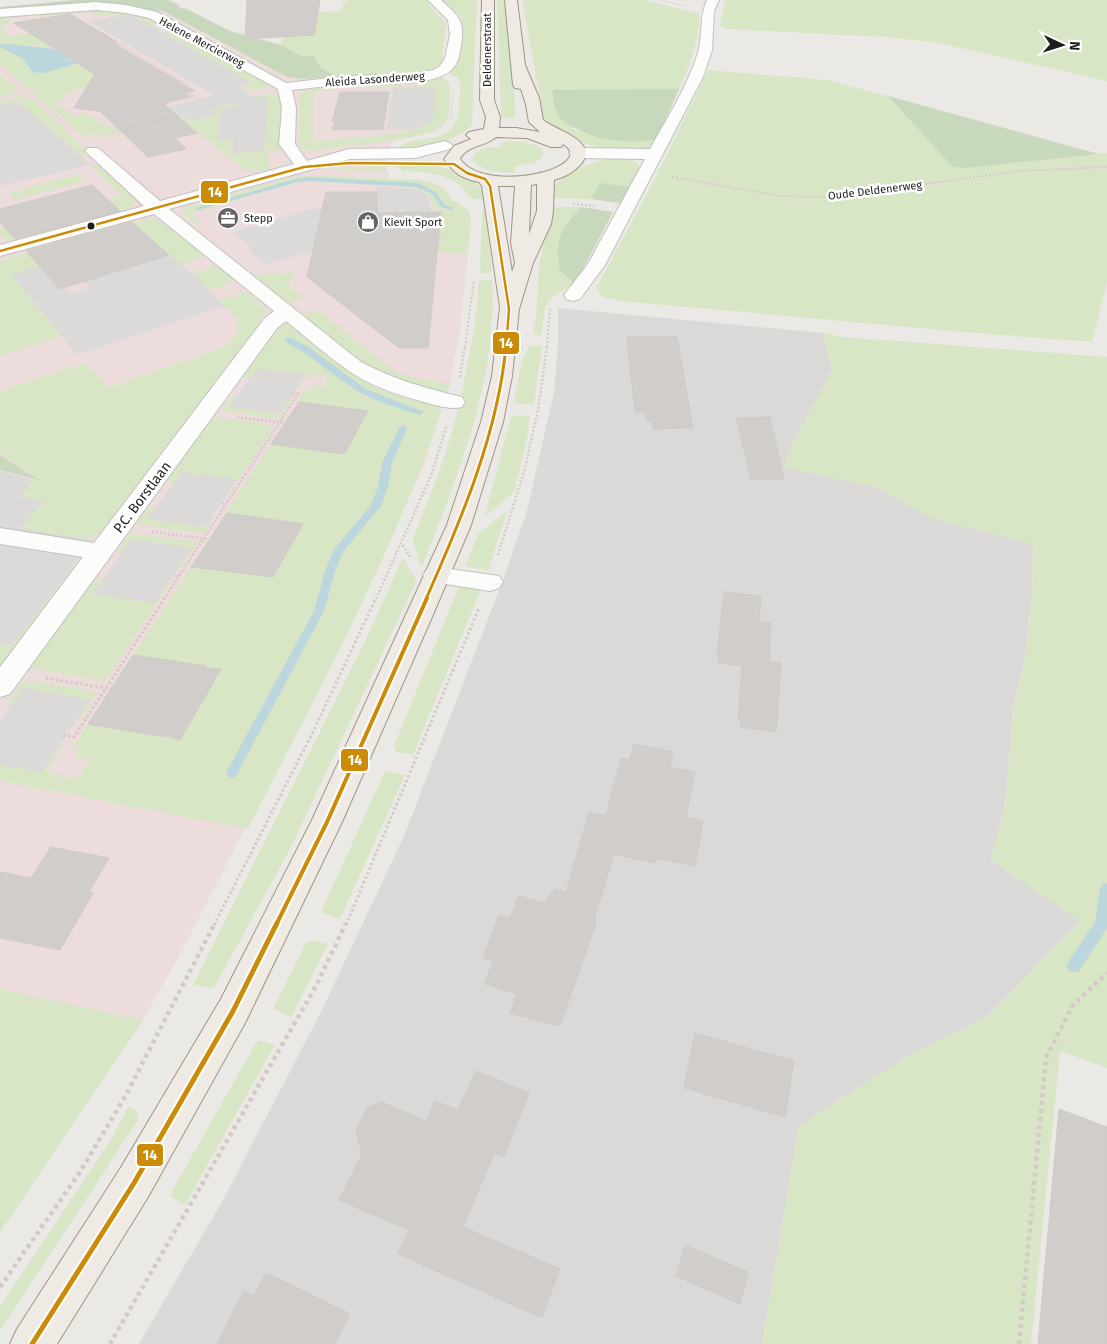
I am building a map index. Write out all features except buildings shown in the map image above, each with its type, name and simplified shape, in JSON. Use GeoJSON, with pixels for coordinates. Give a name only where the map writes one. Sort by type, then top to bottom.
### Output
{"type":"FeatureCollection","features":[{"type":"Feature","properties":{"kind":"main road","name":"Deldenerstraat"},"geometry":{"type":"LineString","coordinates":[[483,134],[479,130],[487,100],[488,0]]}},
{"type":"Feature","properties":{"kind":"main road","name":"Deldenerstraat"},"geometry":{"type":"LineString","coordinates":[[511,0],[524,134]]}},
{"type":"Feature","properties":{"kind":"main road","name":"Deldenerstraat"},"geometry":{"type":"LineString","coordinates":[[519,67],[533,102],[536,121],[543,128],[573,144],[577,153]]}},
{"type":"Feature","properties":{"kind":"main road"},"geometry":{"type":"LineString","coordinates":[[445,146],[483,134],[524,134],[548,140],[561,150],[577,153],[576,160],[571,167],[547,178],[523,181],[485,179],[467,173],[454,164],[452,159],[458,150],[468,144],[482,140],[483,134]]}},
{"type":"Feature","properties":{"kind":"main road"},"geometry":{"type":"LineString","coordinates":[[524,263],[520,250],[523,181],[531,172],[544,169],[558,161],[562,155],[561,150]]}},
{"type":"Feature","properties":{"kind":"main road"},"geometry":{"type":"LineString","coordinates":[[40,1342],[233,1011],[327,822],[459,525],[492,422],[502,376],[509,309],[524,263],[542,224],[545,212],[545,186],[547,178]]}},
{"type":"Feature","properties":{"kind":"main road"},"geometry":{"type":"LineString","coordinates":[[485,179],[490,186],[509,309]]}},
{"type":"Feature","properties":{"kind":"street"},"geometry":{"type":"LineString","coordinates":[[0,5],[53,0]]}},
{"type":"Feature","properties":{"kind":"street","name":"Aleida Lasonderweg"},"geometry":{"type":"LineString","coordinates":[[284,87],[347,80],[412,78],[426,76],[445,69],[450,64],[452,58],[456,35],[454,19],[434,0]]}},
{"type":"Feature","properties":{"kind":"street"},"geometry":{"type":"LineString","coordinates":[[574,293],[596,265],[696,77],[704,50],[708,11],[713,0]]}},
{"type":"Feature","properties":{"kind":"street","name":"Helene Mercierweg"},"geometry":{"type":"LineString","coordinates":[[0,14],[96,6],[126,9],[153,15],[284,87]]}},
{"type":"Feature","properties":{"kind":"street"},"geometry":{"type":"LineString","coordinates":[[284,87],[287,93],[289,112],[286,144],[304,166]]}},
{"type":"Feature","properties":{"kind":"street"},"geometry":{"type":"LineString","coordinates":[[0,251],[349,154],[415,153],[445,146]]}},
{"type":"Feature","properties":{"kind":"street"},"geometry":{"type":"LineString","coordinates":[[93,151],[157,208],[341,356],[382,381],[412,393],[454,402]]}},
{"type":"Feature","properties":{"kind":"street"},"geometry":{"type":"LineString","coordinates":[[577,153],[654,154]]}},
{"type":"Feature","properties":{"kind":"street"},"geometry":{"type":"LineString","coordinates":[[304,166],[356,163],[454,164]]}},
{"type":"Feature","properties":{"kind":"street","name":"P.C. Borstlaan"},"geometry":{"type":"LineString","coordinates":[[6,679],[271,324],[286,311]]}},
{"type":"Feature","properties":{"kind":"street"},"geometry":{"type":"LineString","coordinates":[[0,536],[101,552]]}},
{"type":"Feature","properties":{"kind":"street"},"geometry":{"type":"LineString","coordinates":[[436,575],[490,582]]}},
{"type":"Feature","properties":{"kind":"path"},"geometry":{"type":"LineString","coordinates":[[81,38],[101,33],[182,81]]}},
{"type":"Feature","properties":{"kind":"path"},"geometry":{"type":"LineString","coordinates":[[112,46],[123,43]]}},
{"type":"Feature","properties":{"kind":"path"},"geometry":{"type":"LineString","coordinates":[[0,68],[82,138],[93,151]]}},
{"type":"Feature","properties":{"kind":"path"},"geometry":{"type":"LineString","coordinates":[[151,98],[162,105],[194,96],[174,83],[208,74]]}},
{"type":"Feature","properties":{"kind":"path"},"geometry":{"type":"LineString","coordinates":[[0,100],[28,91]]}},
{"type":"Feature","properties":{"kind":"path"},"geometry":{"type":"LineString","coordinates":[[82,138],[180,115]]}},
{"type":"Feature","properties":{"kind":"path","name":"Oude Deldenerweg"},"geometry":{"type":"LineString","coordinates":[[644,172],[780,196],[818,197],[854,194],[1018,170],[1107,167]]}},
{"type":"Feature","properties":{"kind":"path"},"geometry":{"type":"LineString","coordinates":[[0,1287],[80,1172],[126,1095],[313,732],[402,544],[432,473],[454,402],[468,331],[474,276]]}},
{"type":"Feature","properties":{"kind":"path"},"geometry":{"type":"LineString","coordinates":[[110,1344],[316,986],[348,922],[490,582],[525,468],[538,410],[548,341],[550,307],[557,299],[574,293]]}},
{"type":"Feature","properties":{"kind":"path"},"geometry":{"type":"LineString","coordinates":[[63,735],[74,737],[206,539],[227,503],[282,423],[298,394],[290,393]]}},
{"type":"Feature","properties":{"kind":"path"},"geometry":{"type":"LineString","coordinates":[[204,413],[282,423]]}},
{"type":"Feature","properties":{"kind":"path"},"geometry":{"type":"LineString","coordinates":[[222,503],[227,503]]}},
{"type":"Feature","properties":{"kind":"path"},"geometry":{"type":"LineString","coordinates":[[120,527],[206,539]]}},
{"type":"Feature","properties":{"kind":"path"},"geometry":{"type":"LineString","coordinates":[[173,575],[180,576]]}},
{"type":"Feature","properties":{"kind":"path"},"geometry":{"type":"LineString","coordinates":[[6,679],[111,689]]}},
{"type":"Feature","properties":{"kind":"path"},"geometry":{"type":"LineString","coordinates":[[1019,1344],[1046,1058],[1073,1005],[1107,974]]}},
{"type":"Feature","properties":{"kind":"shaded area"},"geometry":{"type":"Polygon","coordinates":[[[86,2],[163,11],[287,77],[300,79],[429,72],[441,77],[450,84],[448,118],[444,126],[434,132],[395,141],[388,147],[386,167],[391,179],[423,180],[434,183],[446,190],[453,201],[456,201],[470,212],[471,223],[460,331],[449,388],[423,467],[386,548],[299,724],[184,947],[143,1020],[0,1232],[0,10],[86,2]]]}},
{"type":"Feature","properties":{"kind":"shaded area"},"geometry":{"type":"Polygon","coordinates":[[[129,14],[251,82],[238,86],[253,97],[267,97],[265,151],[232,153],[233,140],[218,141],[221,108],[235,107],[235,103],[212,109],[218,113],[192,121],[167,108],[214,95],[88,21],[129,14]]]}},
{"type":"Feature","properties":{"kind":"shaded area"},"geometry":{"type":"Polygon","coordinates":[[[393,87],[435,87],[433,119],[428,124],[411,130],[386,130],[393,87]]]}},
{"type":"Feature","properties":{"kind":"shaded area"},"geometry":{"type":"Polygon","coordinates":[[[17,101],[90,165],[0,186],[0,106],[17,101]]]}},
{"type":"Feature","properties":{"kind":"shaded area"},"geometry":{"type":"Polygon","coordinates":[[[375,187],[410,188],[423,192],[428,197],[432,212],[378,212],[375,187]]]}},
{"type":"Feature","properties":{"kind":"shaded area"},"geometry":{"type":"Polygon","coordinates":[[[355,206],[442,233],[439,251],[311,252],[265,264],[249,250],[252,248],[233,232],[308,210],[355,206]]]}},
{"type":"Feature","properties":{"kind":"shaded area"},"geometry":{"type":"Polygon","coordinates":[[[169,255],[225,306],[77,355],[11,274],[40,266],[70,294],[88,288],[89,286],[84,281],[169,255]]]}},
{"type":"Feature","properties":{"kind":"shaded area"},"geometry":{"type":"Polygon","coordinates":[[[558,308],[823,333],[832,370],[792,445],[784,467],[879,488],[918,511],[938,520],[1033,543],[1032,597],[1024,664],[1014,704],[1005,806],[991,860],[1080,921],[987,1017],[906,1057],[799,1126],[762,1344],[139,1344],[223,1200],[322,1010],[404,836],[502,583],[527,511],[554,392],[558,344],[558,308]]]}},
{"type":"Feature","properties":{"kind":"shaded area"},"geometry":{"type":"Polygon","coordinates":[[[257,369],[306,374],[281,413],[229,407],[257,369]]]}},
{"type":"Feature","properties":{"kind":"shaded area"},"geometry":{"type":"Polygon","coordinates":[[[0,471],[33,480],[20,497],[44,500],[21,528],[93,540],[12,645],[0,643],[0,471]]]}},
{"type":"Feature","properties":{"kind":"shaded area"},"geometry":{"type":"Polygon","coordinates":[[[182,472],[237,479],[205,527],[147,519],[182,472]]]}},
{"type":"Feature","properties":{"kind":"shaded area"},"geometry":{"type":"Polygon","coordinates":[[[132,539],[191,548],[155,603],[93,594],[132,539]]]}},
{"type":"Feature","properties":{"kind":"shaded area"},"geometry":{"type":"Polygon","coordinates":[[[24,688],[90,700],[42,772],[0,765],[0,722],[24,688]]]}},
{"type":"Feature","properties":{"kind":"green space"},"geometry":{"type":"Polygon","coordinates":[[[76,0],[168,0],[179,5],[181,9],[185,8],[230,31],[281,45],[301,56],[314,56],[320,67],[337,77],[300,79],[287,77],[163,11],[86,2],[0,11],[0,7],[76,0]]]}},
{"type":"Feature","properties":{"kind":"green space"},"geometry":{"type":"Polygon","coordinates":[[[349,0],[427,0],[429,5],[446,23],[442,63],[435,70],[422,74],[337,77],[320,67],[314,56],[301,56],[281,45],[285,29],[316,12],[342,11],[343,3],[349,0]]]}},
{"type":"Feature","properties":{"kind":"green space"},"geometry":{"type":"Polygon","coordinates":[[[442,0],[477,0],[472,124],[464,132],[434,145],[423,148],[399,149],[412,141],[441,135],[449,130],[456,121],[460,86],[459,79],[451,75],[451,72],[459,60],[461,18],[442,0]]]}},
{"type":"Feature","properties":{"kind":"green space"},"geometry":{"type":"Polygon","coordinates":[[[497,0],[504,0],[513,71],[515,118],[501,118],[497,0]]]}},
{"type":"Feature","properties":{"kind":"green space"},"geometry":{"type":"Polygon","coordinates":[[[522,0],[646,0],[700,14],[693,52],[679,89],[552,91],[557,114],[570,127],[606,139],[656,140],[653,148],[602,148],[586,144],[547,123],[544,119],[522,0]]]}},
{"type":"Feature","properties":{"kind":"green space"},"geometry":{"type":"Polygon","coordinates":[[[725,0],[1107,0],[1107,81],[934,42],[886,37],[726,29],[720,26],[725,0]]]}},
{"type":"Feature","properties":{"kind":"green space"},"geometry":{"type":"Polygon","coordinates":[[[94,8],[136,13],[152,18],[158,23],[150,26],[129,14],[95,16],[92,10],[39,17],[40,13],[94,8]]]}},
{"type":"Feature","properties":{"kind":"green space"},"geometry":{"type":"Polygon","coordinates":[[[20,14],[22,16],[10,18],[13,23],[2,24],[7,37],[61,29],[62,50],[29,45],[0,45],[0,16],[20,14]]]}},
{"type":"Feature","properties":{"kind":"green space"},"geometry":{"type":"Polygon","coordinates":[[[175,31],[270,85],[251,89],[239,85],[250,82],[160,32],[175,31]]]}},
{"type":"Feature","properties":{"kind":"green space"},"geometry":{"type":"Polygon","coordinates":[[[0,47],[17,54],[41,73],[92,60],[102,83],[70,92],[56,103],[75,115],[84,114],[95,117],[105,127],[149,116],[166,117],[84,137],[0,64],[0,47]]]}},
{"type":"Feature","properties":{"kind":"green space"},"geometry":{"type":"Polygon","coordinates":[[[708,70],[827,80],[888,96],[954,167],[965,168],[1107,153],[1107,282],[1092,342],[620,301],[603,297],[596,288],[656,177],[708,70]]]}},
{"type":"Feature","properties":{"kind":"green space"},"geometry":{"type":"Polygon","coordinates":[[[0,74],[19,91],[0,97],[0,74]]]}},
{"type":"Feature","properties":{"kind":"green space"},"geometry":{"type":"Polygon","coordinates":[[[440,76],[450,84],[449,114],[441,127],[407,138],[384,142],[307,152],[299,148],[299,95],[319,87],[352,82],[384,82],[404,87],[344,87],[313,93],[314,142],[398,133],[423,127],[435,87],[419,87],[419,81],[440,76]]]}},
{"type":"Feature","properties":{"kind":"green space"},"geometry":{"type":"Polygon","coordinates":[[[679,89],[656,140],[635,141],[604,139],[566,124],[557,113],[552,90],[679,89]]]}},
{"type":"Feature","properties":{"kind":"green space"},"geometry":{"type":"Polygon","coordinates":[[[272,94],[282,98],[281,151],[268,152],[271,165],[270,169],[267,170],[247,172],[182,120],[101,139],[97,136],[183,116],[192,121],[218,113],[212,109],[236,102],[232,153],[265,151],[267,97],[253,97],[272,94]]]}},
{"type":"Feature","properties":{"kind":"green space"},"geometry":{"type":"Polygon","coordinates":[[[19,96],[33,99],[88,152],[82,157],[17,101],[0,106],[0,101],[19,96]]]}},
{"type":"Feature","properties":{"kind":"green space"},"geometry":{"type":"Polygon","coordinates":[[[888,96],[1099,154],[965,168],[953,167],[888,96]]]}},
{"type":"Feature","properties":{"kind":"green space"},"geometry":{"type":"Polygon","coordinates":[[[502,142],[530,143],[542,149],[543,156],[534,163],[515,166],[515,173],[490,171],[474,163],[473,158],[475,154],[481,150],[501,147],[502,142]]]}},
{"type":"Feature","properties":{"kind":"green space"},"geometry":{"type":"Polygon","coordinates":[[[607,159],[626,159],[638,164],[641,168],[630,187],[600,184],[591,199],[554,198],[554,190],[557,183],[563,177],[581,167],[607,159]]]}},
{"type":"Feature","properties":{"kind":"green space"},"geometry":{"type":"Polygon","coordinates":[[[90,165],[104,166],[139,199],[137,203],[128,209],[7,242],[0,233],[0,229],[122,196],[90,165]]]}},
{"type":"Feature","properties":{"kind":"green space"},"geometry":{"type":"Polygon","coordinates":[[[427,165],[462,173],[477,183],[482,190],[484,199],[472,199],[460,185],[443,176],[404,171],[398,168],[398,166],[427,165]]]}},
{"type":"Feature","properties":{"kind":"green space"},"geometry":{"type":"Polygon","coordinates":[[[385,166],[387,171],[381,172],[317,169],[385,166]]]}},
{"type":"Feature","properties":{"kind":"green space"},"geometry":{"type":"Polygon","coordinates":[[[78,174],[85,181],[15,200],[9,193],[78,174]]]}},
{"type":"Feature","properties":{"kind":"green space"},"geometry":{"type":"Polygon","coordinates":[[[296,176],[422,180],[436,185],[447,192],[453,201],[456,201],[470,212],[471,223],[468,253],[439,253],[442,233],[438,232],[433,203],[425,193],[410,187],[302,181],[191,214],[203,226],[196,225],[182,212],[186,207],[296,176]]]}},
{"type":"Feature","properties":{"kind":"green space"},"geometry":{"type":"Polygon","coordinates":[[[600,183],[630,187],[620,203],[591,199],[600,183]]]}},
{"type":"Feature","properties":{"kind":"green space"},"geometry":{"type":"Polygon","coordinates":[[[555,207],[581,207],[563,230],[558,243],[560,271],[575,284],[551,299],[548,303],[545,308],[542,336],[533,333],[537,309],[539,267],[555,207]]]}},
{"type":"Feature","properties":{"kind":"green space"},"geometry":{"type":"Polygon","coordinates":[[[581,207],[613,212],[575,284],[560,271],[558,243],[563,230],[581,207]]]}},
{"type":"Feature","properties":{"kind":"green space"},"geometry":{"type":"Polygon","coordinates":[[[484,208],[486,209],[492,273],[480,273],[482,214],[484,208]]]}},
{"type":"Feature","properties":{"kind":"green space"},"geometry":{"type":"Polygon","coordinates":[[[149,218],[165,223],[179,232],[204,254],[202,257],[181,265],[146,234],[12,274],[62,336],[0,356],[0,261],[149,218]]]}},
{"type":"Feature","properties":{"kind":"green space"},"geometry":{"type":"Polygon","coordinates":[[[213,267],[220,267],[233,279],[230,283],[210,290],[192,274],[213,267]]]}},
{"type":"Feature","properties":{"kind":"green space"},"geometry":{"type":"Polygon","coordinates":[[[293,272],[291,283],[286,284],[303,298],[294,301],[282,300],[255,275],[293,272]]]}},
{"type":"Feature","properties":{"kind":"green space"},"geometry":{"type":"Polygon","coordinates":[[[479,280],[492,280],[489,354],[482,390],[462,462],[422,566],[420,566],[413,540],[453,429],[475,324],[479,280]]]}},
{"type":"Feature","properties":{"kind":"green space"},"geometry":{"type":"Polygon","coordinates":[[[248,292],[266,310],[254,334],[102,532],[90,538],[82,539],[21,528],[43,500],[19,497],[33,480],[38,479],[0,453],[0,391],[85,363],[109,387],[209,353],[229,344],[238,330],[235,316],[219,300],[248,292]]]}},
{"type":"Feature","properties":{"kind":"green space"},"geometry":{"type":"Polygon","coordinates":[[[318,310],[395,372],[409,377],[449,384],[445,395],[378,376],[301,315],[318,310]]]}},
{"type":"Feature","properties":{"kind":"green space"},"geometry":{"type":"Polygon","coordinates":[[[284,322],[288,322],[308,335],[351,373],[380,387],[439,404],[441,412],[400,519],[377,572],[248,829],[0,781],[0,765],[42,772],[61,744],[64,744],[46,772],[78,779],[90,760],[74,757],[79,750],[72,748],[88,724],[164,737],[168,731],[181,733],[178,739],[180,740],[220,669],[218,668],[215,674],[202,672],[206,666],[133,655],[191,567],[258,576],[261,572],[273,573],[272,578],[303,524],[226,513],[271,444],[331,452],[333,448],[344,454],[368,411],[364,414],[356,409],[298,402],[305,389],[312,390],[314,386],[322,387],[328,377],[308,375],[297,389],[306,374],[257,369],[248,380],[243,376],[284,322]]]}},
{"type":"Feature","properties":{"kind":"green space"},"geometry":{"type":"Polygon","coordinates":[[[823,333],[843,337],[1107,357],[1107,1068],[1060,1051],[1031,1344],[762,1344],[799,1126],[906,1057],[987,1017],[1080,921],[991,860],[1005,806],[1014,704],[1024,664],[1032,597],[1033,544],[938,520],[918,511],[879,488],[784,467],[792,445],[832,370],[823,333]]]}},
{"type":"Feature","properties":{"kind":"green space"},"geometry":{"type":"Polygon","coordinates":[[[531,346],[542,346],[534,405],[517,404],[514,402],[520,372],[524,356],[531,346]]]}},
{"type":"Feature","properties":{"kind":"green space"},"geometry":{"type":"Polygon","coordinates":[[[237,395],[229,407],[280,413],[290,399],[293,399],[280,419],[221,411],[231,397],[237,395]]]}},
{"type":"Feature","properties":{"kind":"green space"},"geometry":{"type":"Polygon","coordinates":[[[516,415],[530,416],[527,439],[514,492],[486,516],[511,417],[516,415]]]}},
{"type":"Feature","properties":{"kind":"green space"},"geometry":{"type":"Polygon","coordinates":[[[213,417],[275,425],[227,497],[237,480],[182,472],[172,485],[168,479],[213,417]]]}},
{"type":"Feature","properties":{"kind":"green space"},"geometry":{"type":"Polygon","coordinates":[[[0,455],[39,480],[0,470],[0,455]]]}},
{"type":"Feature","properties":{"kind":"green space"},"geometry":{"type":"Polygon","coordinates":[[[157,505],[147,519],[205,527],[219,509],[203,534],[137,524],[149,508],[157,505]]]}},
{"type":"Feature","properties":{"kind":"green space"},"geometry":{"type":"Polygon","coordinates":[[[508,510],[488,570],[468,567],[466,564],[478,534],[508,510]]]}},
{"type":"Feature","properties":{"kind":"green space"},"geometry":{"type":"Polygon","coordinates":[[[131,533],[198,542],[181,568],[178,568],[191,548],[132,539],[120,555],[118,550],[131,533]]]}},
{"type":"Feature","properties":{"kind":"green space"},"geometry":{"type":"Polygon","coordinates":[[[403,558],[416,580],[414,586],[290,849],[215,986],[211,988],[193,985],[358,656],[403,558]]]}},
{"type":"Feature","properties":{"kind":"green space"},"geometry":{"type":"Polygon","coordinates":[[[77,561],[77,566],[0,666],[0,643],[12,645],[77,561]]]}},
{"type":"Feature","properties":{"kind":"green space"},"geometry":{"type":"Polygon","coordinates":[[[105,577],[93,593],[155,603],[169,582],[171,582],[105,681],[29,668],[92,582],[105,577]]]}},
{"type":"Feature","properties":{"kind":"green space"},"geometry":{"type":"Polygon","coordinates":[[[459,586],[482,587],[413,755],[396,752],[394,746],[459,586]]]}},
{"type":"Feature","properties":{"kind":"green space"},"geometry":{"type":"Polygon","coordinates":[[[24,680],[99,692],[78,722],[76,721],[90,700],[25,688],[10,708],[7,703],[24,680]]]}},
{"type":"Feature","properties":{"kind":"green space"},"geometry":{"type":"Polygon","coordinates":[[[385,771],[405,775],[340,919],[322,913],[322,910],[385,771]]]}},
{"type":"Feature","properties":{"kind":"green space"},"geometry":{"type":"Polygon","coordinates":[[[313,940],[328,944],[291,1017],[274,1009],[275,1005],[306,943],[313,940]]]}},
{"type":"Feature","properties":{"kind":"green space"},"geometry":{"type":"Polygon","coordinates":[[[0,989],[143,1020],[0,1232],[0,989]]]}},
{"type":"Feature","properties":{"kind":"green space"},"geometry":{"type":"Polygon","coordinates":[[[257,1041],[275,1045],[185,1205],[170,1196],[172,1191],[257,1041]]]}},
{"type":"Feature","properties":{"kind":"green space"},"geometry":{"type":"Polygon","coordinates":[[[128,1107],[137,1111],[138,1120],[0,1331],[0,1306],[110,1141],[128,1107]]]}},
{"type":"Feature","properties":{"kind":"water"},"geometry":{"type":"Polygon","coordinates":[[[8,44],[62,50],[70,59],[64,62],[73,60],[78,63],[45,73],[38,73],[32,71],[22,58],[0,47],[0,45],[8,44]]]}},
{"type":"Feature","properties":{"kind":"waterway"},"geometry":{"type":"LineString","coordinates":[[198,208],[297,180],[308,179],[418,185],[434,193],[443,206],[451,208]]}},
{"type":"Feature","properties":{"kind":"waterway"},"geometry":{"type":"LineString","coordinates":[[289,340],[307,350],[363,391],[420,412]]}},
{"type":"Feature","properties":{"kind":"waterway"},"geometry":{"type":"LineString","coordinates":[[232,773],[319,611],[330,571],[338,551],[376,506],[383,487],[387,463],[403,428]]}},
{"type":"Feature","properties":{"kind":"waterway"},"geometry":{"type":"LineString","coordinates":[[1074,966],[1102,924],[1107,889]]}},
{"type":"Feature","properties":{"kind":"transit line","name":"14"},"geometry":{"type":"LineString","coordinates":[[0,251],[304,167],[349,163],[447,163],[454,164],[467,173],[485,179],[490,186],[509,309],[505,355],[492,422],[459,525],[327,822],[233,1011],[134,1183],[32,1344]]}},
{"type":"Feature","properties":{"kind":"place","name":"Stepp"},"geometry":{"type":"Point","coordinates":[228,218]}},
{"type":"Feature","properties":{"kind":"place","name":"Kievit Sport"},"geometry":{"type":"Point","coordinates":[368,222]}}]}
